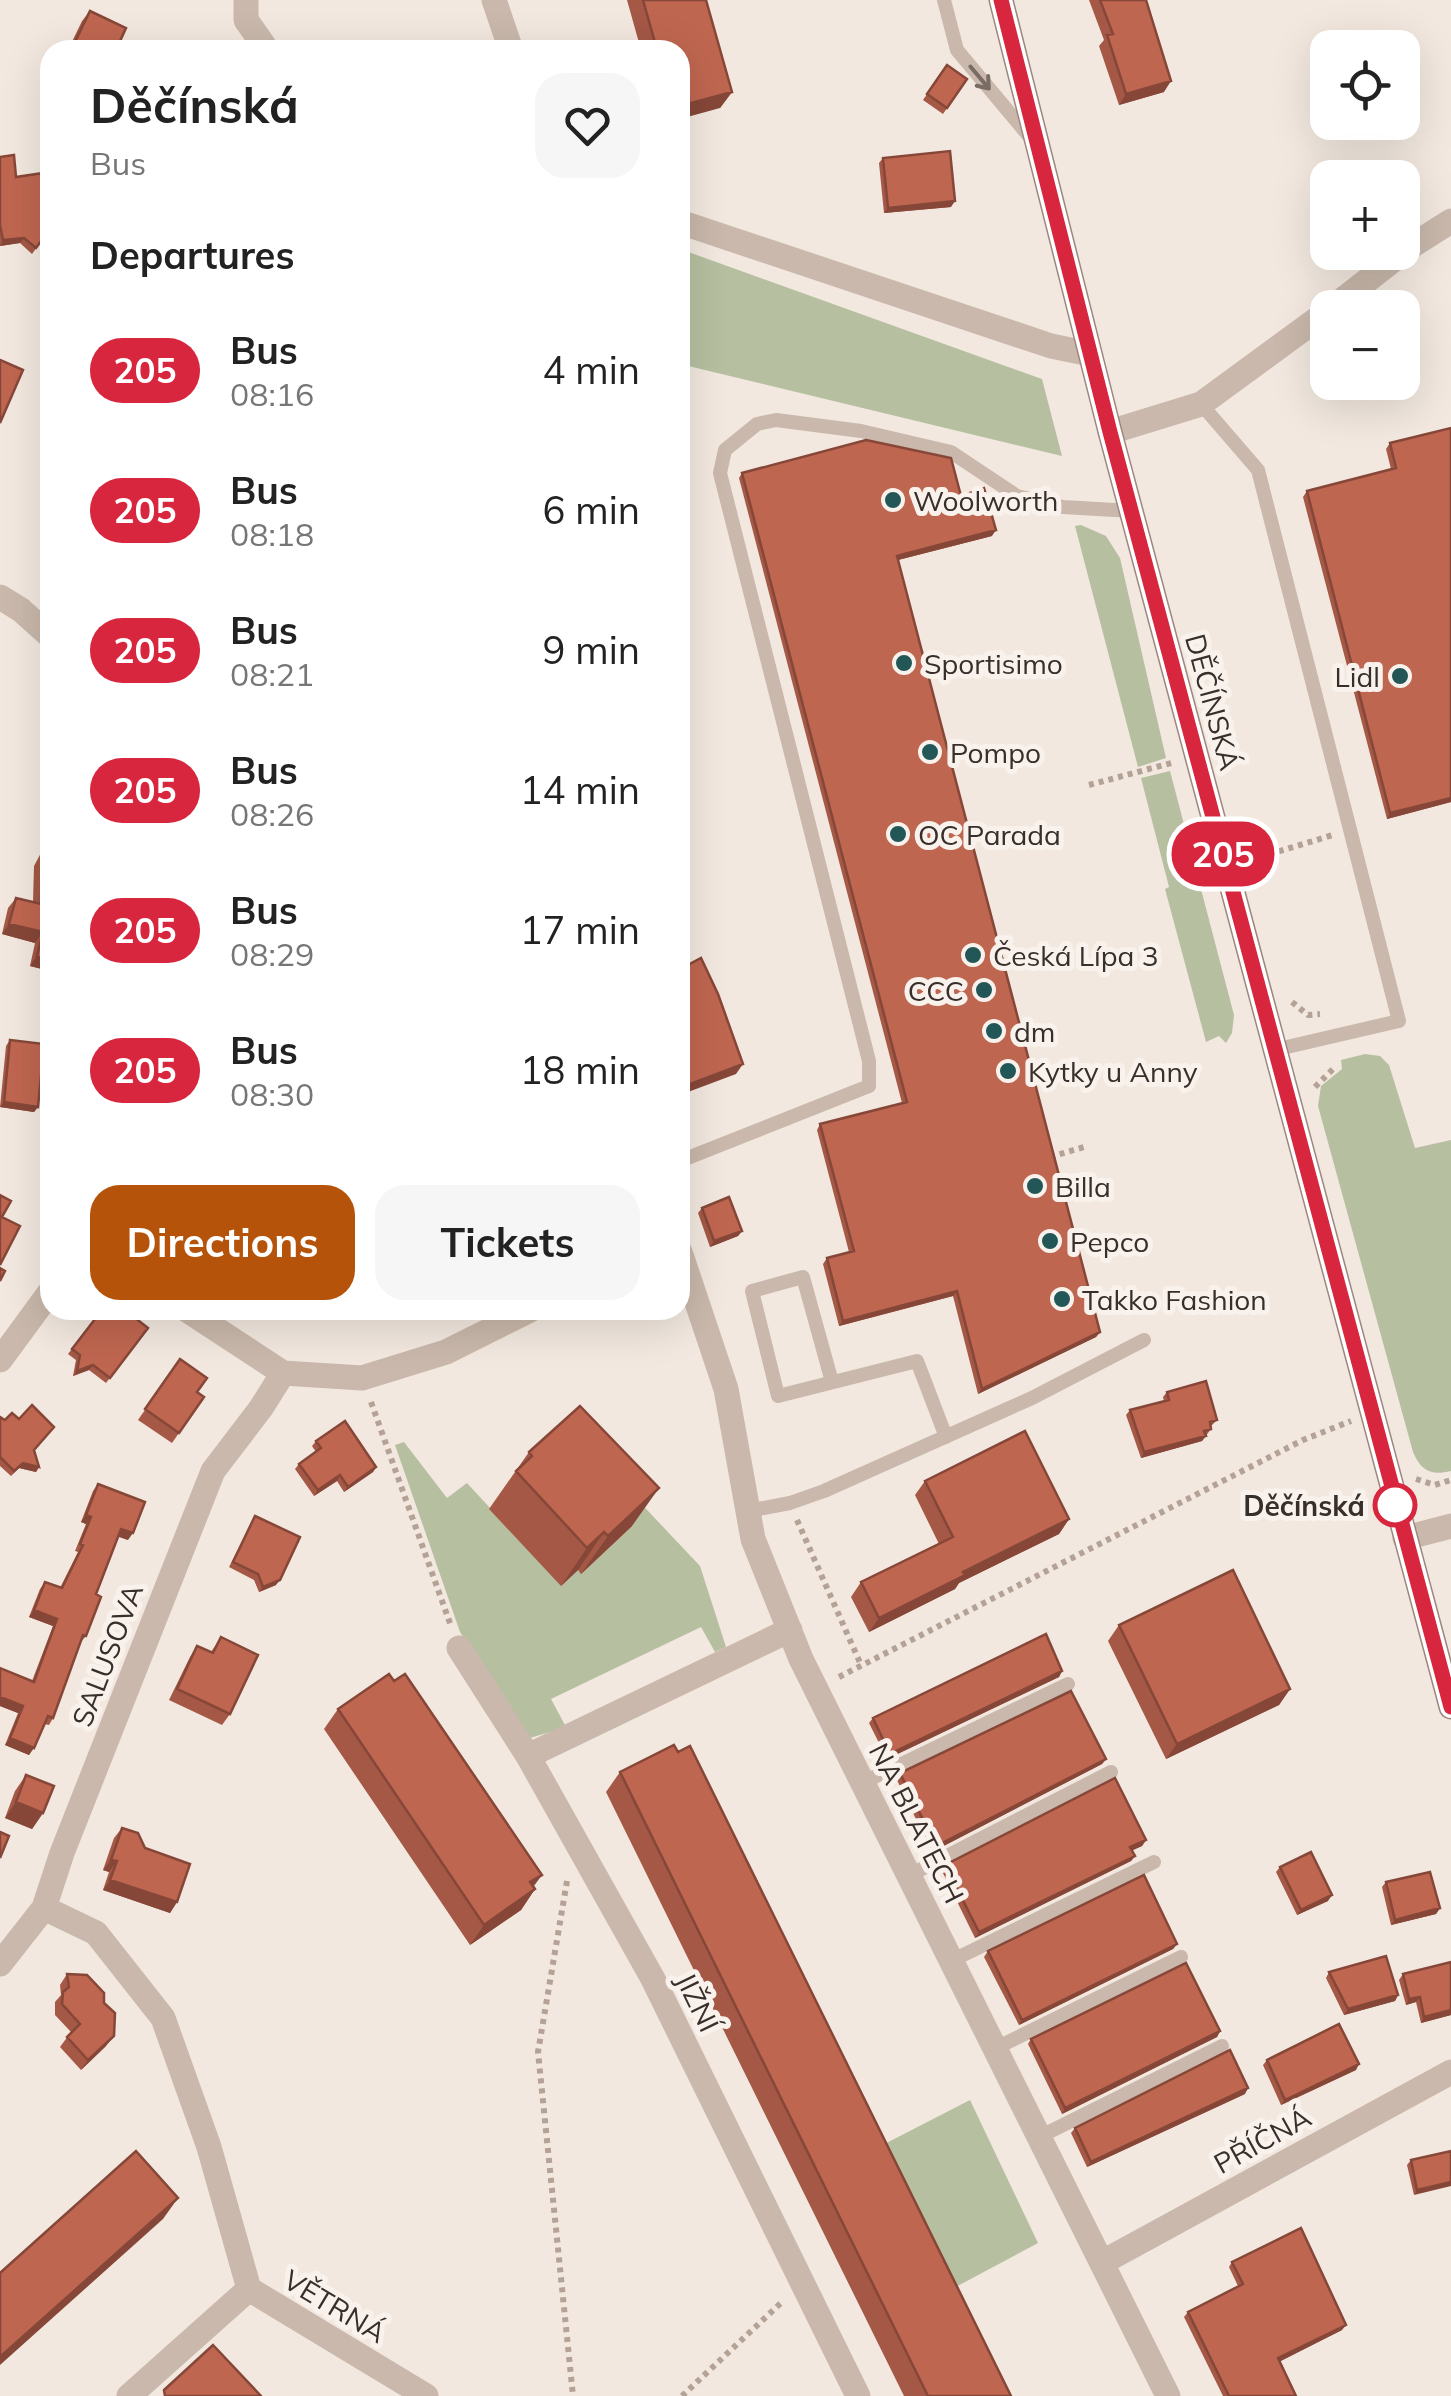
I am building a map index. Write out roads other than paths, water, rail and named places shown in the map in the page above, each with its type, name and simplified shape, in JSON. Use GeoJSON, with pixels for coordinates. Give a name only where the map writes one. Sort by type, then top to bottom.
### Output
{"type":"FeatureCollection","features":[{"type":"Feature","properties":{"kind":"main road","name":"DĚČÍNSKÁ"},"geometry":{"type":"LineString","coordinates":[[1001,0],[1110,432],[1451,1707]]}},
{"type":"Feature","properties":{"kind":"street"},"geometry":{"type":"LineString","coordinates":[[246,0],[246,20],[260,40]]}},
{"type":"Feature","properties":{"kind":"street"},"geometry":{"type":"LineString","coordinates":[[494,0],[508,40]]}},
{"type":"Feature","properties":{"kind":"street"},"geometry":{"type":"LineString","coordinates":[[1355,290],[1451,221]]}},
{"type":"Feature","properties":{"kind":"street"},"geometry":{"type":"LineString","coordinates":[[690,225],[1051,346],[1090,354]]}},
{"type":"Feature","properties":{"kind":"street"},"geometry":{"type":"LineString","coordinates":[[1110,432],[1201,404],[1310,324]]}},
{"type":"Feature","properties":{"kind":"street"},"geometry":{"type":"LineString","coordinates":[[0,597],[40,627]]}},
{"type":"Feature","properties":{"kind":"street","name":"NA BLATECH"},"geometry":{"type":"LineString","coordinates":[[690,1282],[726,1390],[753,1540],[800,1659],[1168,2396]]}},
{"type":"Feature","properties":{"kind":"street"},"geometry":{"type":"LineString","coordinates":[[0,1360],[40,1306]]}},
{"type":"Feature","properties":{"kind":"street"},"geometry":{"type":"LineString","coordinates":[[201,1320],[282,1373],[362,1378],[446,1352],[510,1320]]}},
{"type":"Feature","properties":{"kind":"street","name":"SALUSOVA"},"geometry":{"type":"LineString","coordinates":[[0,1964],[44,1908],[214,1472],[282,1373]]}},
{"type":"Feature","properties":{"kind":"street"},"geometry":{"type":"LineString","coordinates":[[1404,1538],[1451,1526]]}},
{"type":"Feature","properties":{"kind":"street"},"geometry":{"type":"LineString","coordinates":[[528,1756],[790,1630]]}},
{"type":"Feature","properties":{"kind":"street","name":"JIŽNÍ"},"geometry":{"type":"LineString","coordinates":[[460,1648],[528,1756],[653,1979],[858,2396]]}},
{"type":"Feature","properties":{"kind":"street"},"geometry":{"type":"LineString","coordinates":[[44,1908],[96,1932],[164,2018],[209,2147],[249,2289]]}},
{"type":"Feature","properties":{"kind":"street","name":"PŘÍČNÁ"},"geometry":{"type":"LineString","coordinates":[[1102,2262],[1451,2072]]}},
{"type":"Feature","properties":{"kind":"street","name":"VĚTRNÁ"},"geometry":{"type":"LineString","coordinates":[[128,2396],[249,2289],[426,2396]]}},
{"type":"Feature","properties":{"kind":"lane"},"geometry":{"type":"LineString","coordinates":[[944,0],[957,50],[1037,145]]}},
{"type":"Feature","properties":{"kind":"lane"},"geometry":{"type":"LineString","coordinates":[[1201,404],[1258,470],[1398,1020],[1274,1050]]}},
{"type":"Feature","properties":{"kind":"lane"},"geometry":{"type":"LineString","coordinates":[[690,1157],[869,1086],[869,1060],[720,473],[725,450],[758,424],[776,420],[861,431],[951,452],[1018,496],[1063,506],[1132,512]]}},
{"type":"Feature","properties":{"kind":"lane"},"geometry":{"type":"LineString","coordinates":[[832,1382],[803,1277],[752,1291],[778,1396],[918,1361],[946,1437]]}},
{"type":"Feature","properties":{"kind":"lane"},"geometry":{"type":"LineString","coordinates":[[748,1511],[790,1503],[946,1437],[1144,1340]]}},
{"type":"Feature","properties":{"kind":"lane"},"geometry":{"type":"LineString","coordinates":[[864,1782],[1068,1684]]}},
{"type":"Feature","properties":{"kind":"lane"},"geometry":{"type":"LineString","coordinates":[[910,1875],[1112,1772]]}},
{"type":"Feature","properties":{"kind":"lane"},"geometry":{"type":"LineString","coordinates":[[953,1960],[1154,1862]]}},
{"type":"Feature","properties":{"kind":"lane"},"geometry":{"type":"LineString","coordinates":[[996,2048],[1180,1957]]}},
{"type":"Feature","properties":{"kind":"lane"},"geometry":{"type":"LineString","coordinates":[[1039,2136],[1222,2046]]}},
{"type":"Feature","properties":{"kind":"place","name":"Woolworth"},"geometry":{"type":"Point","coordinates":[893,500]}},
{"type":"Feature","properties":{"kind":"place","name":"Sportisimo"},"geometry":{"type":"Point","coordinates":[904,663]}},
{"type":"Feature","properties":{"kind":"place","name":"Lidl"},"geometry":{"type":"Point","coordinates":[1400,676]}},
{"type":"Feature","properties":{"kind":"place","name":"Pompo"},"geometry":{"type":"Point","coordinates":[930,752]}},
{"type":"Feature","properties":{"kind":"place","name":"OC Parada"},"geometry":{"type":"Point","coordinates":[898,834]}},
{"type":"Feature","properties":{"kind":"place","name":"Česká Lípa 3"},"geometry":{"type":"Point","coordinates":[973,955]}},
{"type":"Feature","properties":{"kind":"place","name":"CCC"},"geometry":{"type":"Point","coordinates":[984,990]}},
{"type":"Feature","properties":{"kind":"place","name":"dm"},"geometry":{"type":"Point","coordinates":[994,1031]}},
{"type":"Feature","properties":{"kind":"place","name":"Kytky u Anny"},"geometry":{"type":"Point","coordinates":[1008,1071]}},
{"type":"Feature","properties":{"kind":"place","name":"Billa"},"geometry":{"type":"Point","coordinates":[1035,1186]}},
{"type":"Feature","properties":{"kind":"place","name":"Pepco"},"geometry":{"type":"Point","coordinates":[1050,1241]}},
{"type":"Feature","properties":{"kind":"place","name":"Takko Fashion"},"geometry":{"type":"Point","coordinates":[1062,1299]}},
{"type":"Feature","properties":{"kind":"place","name":"Děčínská"},"geometry":{"type":"Point","coordinates":[1395,1505]}}]}
